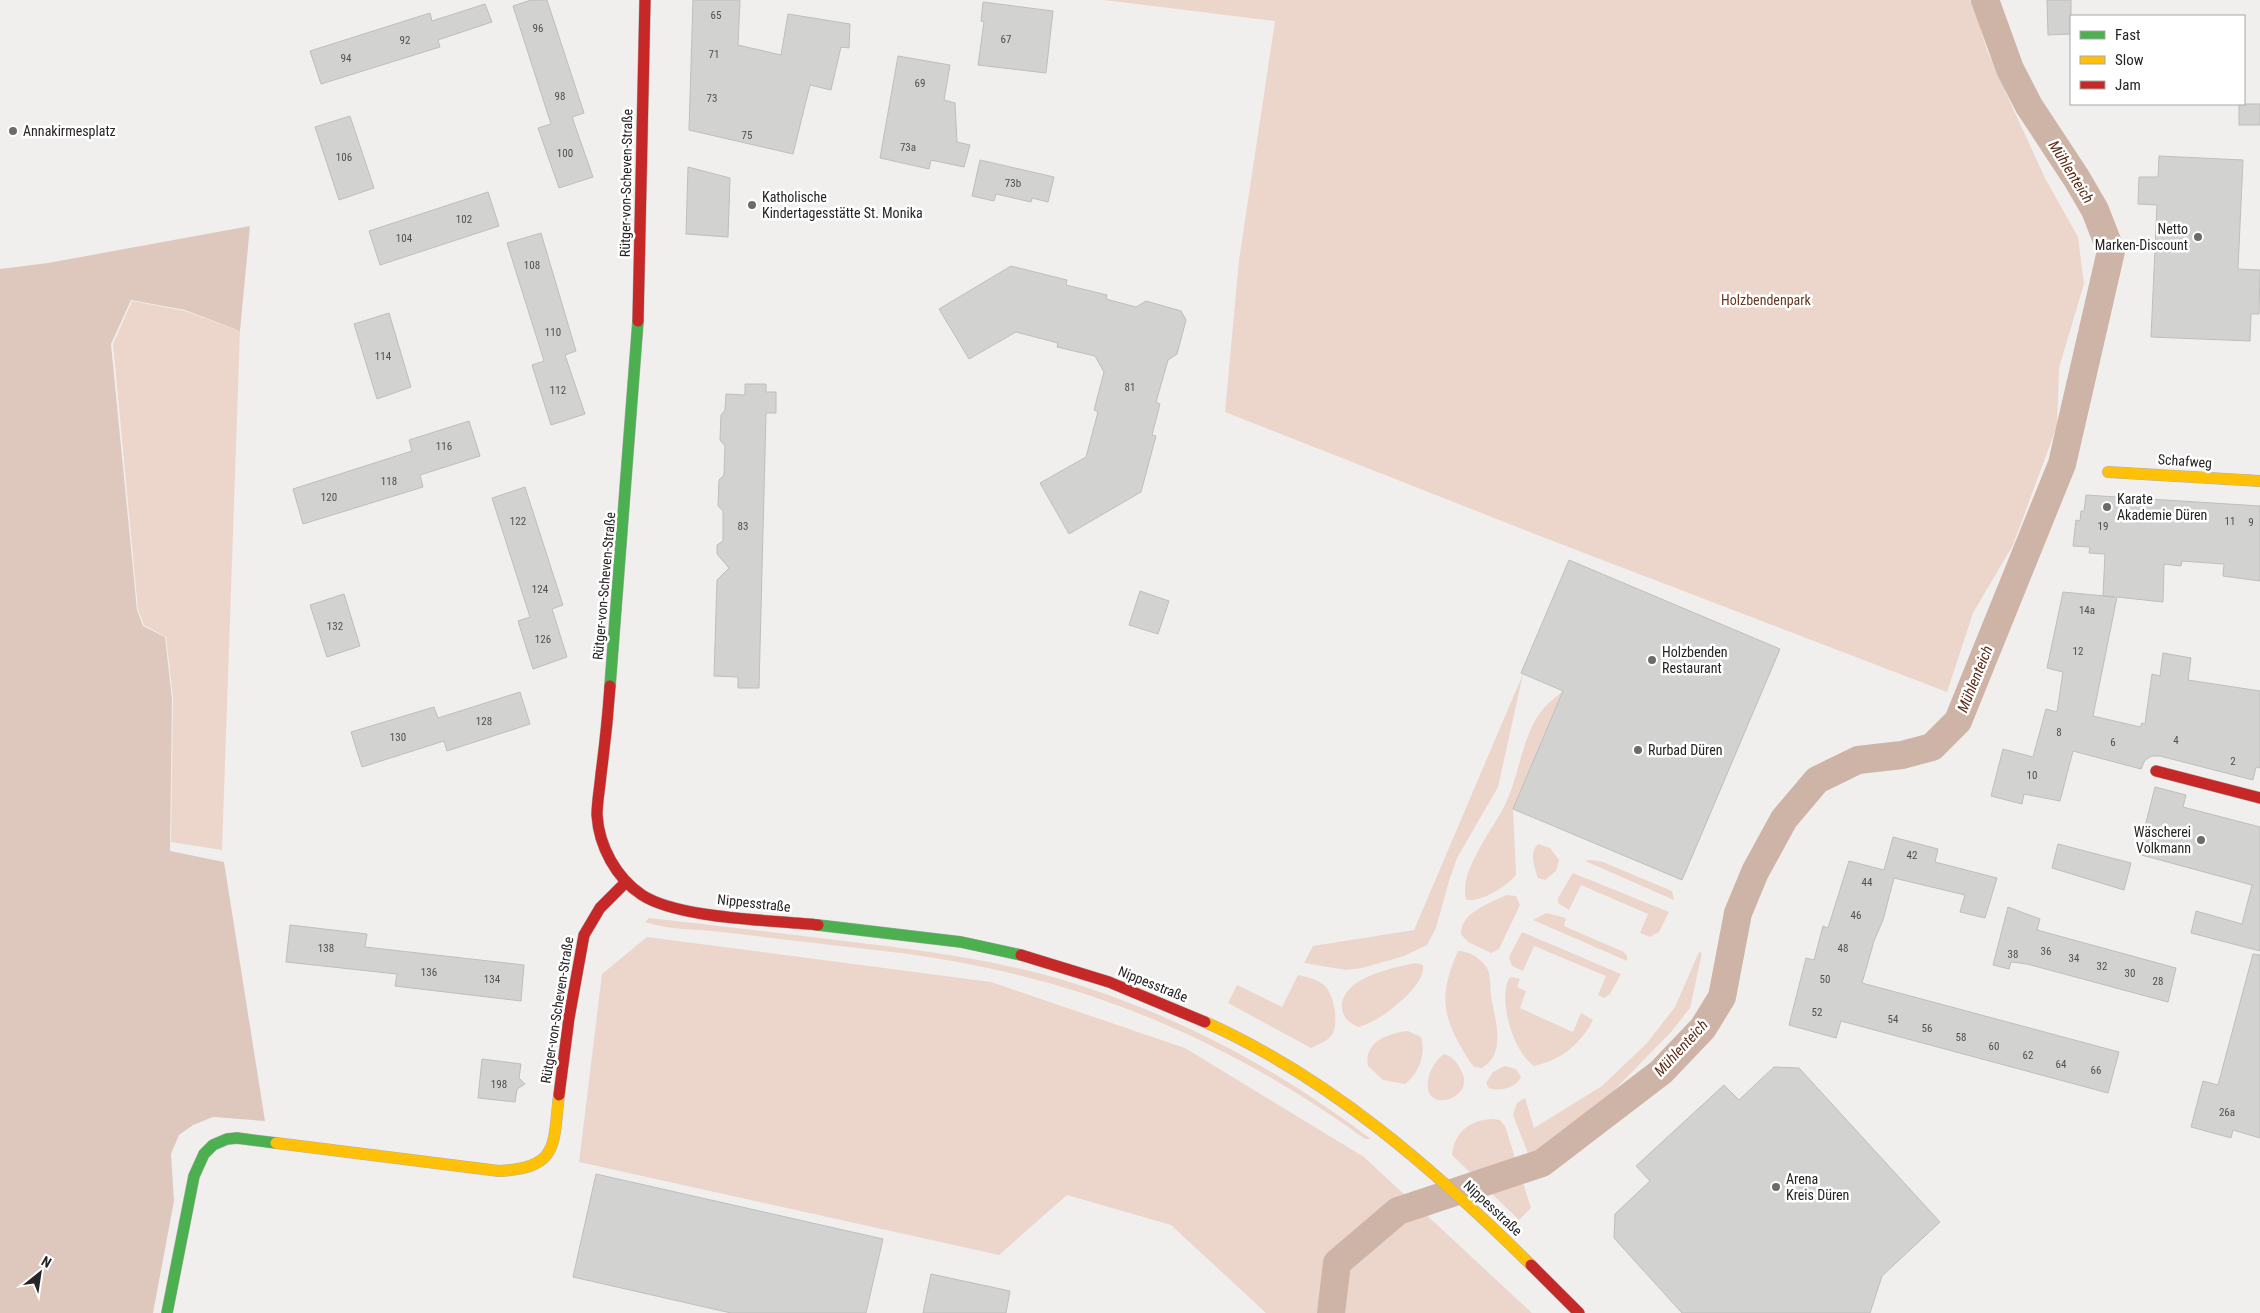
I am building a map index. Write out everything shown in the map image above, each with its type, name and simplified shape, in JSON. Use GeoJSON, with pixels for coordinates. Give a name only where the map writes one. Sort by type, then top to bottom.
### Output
{"type":"FeatureCollection","features":[{"type":"Feature","properties":{"kind":"street","name":"Rütger-von-Scheven-Straße"},"geometry":{"type":"LineString","coordinates":[[167,1313],[194,1176],[202,1157],[211,1145],[222,1139],[237,1138],[499,1171],[525,1170],[542,1162],[552,1149],[569,1018],[584,935],[600,908],[626,882],[609,859],[600,837],[596,814],[608,715],[638,341],[645,0]]}},
{"type":"Feature","properties":{"kind":"street","name":"Schafweg"},"geometry":{"type":"LineString","coordinates":[[2108,472],[2260,481]]}},
{"type":"Feature","properties":{"kind":"street"},"geometry":{"type":"LineString","coordinates":[[2156,771],[2260,798]]}},
{"type":"Feature","properties":{"kind":"street","name":"Nippesstraße"},"geometry":{"type":"LineString","coordinates":[[626,882],[644,896],[671,908],[696,913],[948,940],[1004,951],[1110,983],[1204,1021],[1280,1062],[1366,1118],[1416,1157],[1579,1313]]}},
{"type":"Feature","properties":{"kind":"green space","name":"Holzbendenpark"},"geometry":{"type":"Polygon","coordinates":[[[1104,0],[1972,0],[1987,50],[2010,102],[2045,178],[2078,237],[2084,284],[2059,368],[2057,426],[2013,545],[1973,613],[1947,692],[1545,538],[1225,412],[1239,260],[1275,21],[1104,0]]]}},
{"type":"Feature","properties":{"kind":"green space"},"geometry":{"type":"Polygon","coordinates":[[[132,301],[185,311],[240,331],[222,850],[171,842],[173,698],[166,637],[144,625],[138,610],[113,344],[132,301]]]}},
{"type":"Feature","properties":{"kind":"green space"},"geometry":{"type":"Polygon","coordinates":[[[1523,674],[1498,787],[1457,858],[1436,928],[1427,945],[1404,956],[1362,968],[1346,970],[1304,963],[1313,946],[1414,930],[1523,674]]]}},
{"type":"Feature","properties":{"kind":"green space"},"geometry":{"type":"Polygon","coordinates":[[[1563,691],[1513,809],[1516,874],[1507,883],[1485,897],[1471,900],[1466,899],[1465,887],[1468,874],[1473,861],[1508,798],[1531,728],[1542,711],[1563,691]]]}},
{"type":"Feature","properties":{"kind":"green space"},"geometry":{"type":"Polygon","coordinates":[[[1538,844],[1550,848],[1559,860],[1556,871],[1545,880],[1538,878],[1534,865],[1533,856],[1538,844]]]}},
{"type":"Feature","properties":{"kind":"green space"},"geometry":{"type":"Polygon","coordinates":[[[1585,861],[1603,862],[1672,891],[1674,900],[1585,861]]]}},
{"type":"Feature","properties":{"kind":"green space"},"geometry":{"type":"Polygon","coordinates":[[[1573,873],[1669,912],[1659,932],[1650,937],[1640,933],[1648,914],[1581,885],[1569,910],[1558,903],[1558,898],[1573,873]]]}},
{"type":"Feature","properties":{"kind":"green space"},"geometry":{"type":"Polygon","coordinates":[[[1506,895],[1516,896],[1520,905],[1499,949],[1491,953],[1468,942],[1461,934],[1462,926],[1466,920],[1484,905],[1506,895]]]}},
{"type":"Feature","properties":{"kind":"green space"},"geometry":{"type":"Polygon","coordinates":[[[1546,913],[1566,918],[1564,926],[1624,952],[1627,956],[1627,961],[1533,920],[1546,913]]]}},
{"type":"Feature","properties":{"kind":"green space"},"geometry":{"type":"Polygon","coordinates":[[[649,918],[944,954],[1018,968],[1087,987],[1173,1021],[1214,1041],[1295,1086],[1371,1139],[1365,1139],[1310,1102],[1255,1069],[1198,1039],[1141,1014],[1082,993],[1021,976],[958,962],[871,949],[673,928],[645,922],[649,918]]]}},
{"type":"Feature","properties":{"kind":"green space"},"geometry":{"type":"Polygon","coordinates":[[[1522,932],[1621,974],[1610,994],[1604,998],[1598,995],[1606,976],[1534,946],[1523,971],[1512,966],[1509,957],[1522,932]]]}},
{"type":"Feature","properties":{"kind":"green space"},"geometry":{"type":"Polygon","coordinates":[[[647,937],[991,982],[1185,1048],[1364,1157],[1532,1313],[1266,1313],[1171,1225],[1067,1195],[999,1255],[579,1162],[602,974],[647,937]]]}},
{"type":"Feature","properties":{"kind":"green space"},"geometry":{"type":"Polygon","coordinates":[[[1458,951],[1466,952],[1478,958],[1485,965],[1489,974],[1497,1044],[1495,1053],[1490,1061],[1482,1068],[1474,1067],[1461,1047],[1449,1021],[1446,1008],[1447,983],[1458,951]]]}},
{"type":"Feature","properties":{"kind":"green space"},"geometry":{"type":"Polygon","coordinates":[[[1699,952],[1702,953],[1690,1008],[1671,1032],[1591,1114],[1552,1147],[1529,1156],[1513,1115],[1517,1103],[1525,1098],[1534,1128],[1602,1086],[1647,1043],[1675,1007],[1699,952]]]}},
{"type":"Feature","properties":{"kind":"green space"},"geometry":{"type":"Polygon","coordinates":[[[1415,963],[1423,965],[1422,974],[1409,993],[1388,1012],[1358,1027],[1352,1024],[1343,1014],[1344,997],[1350,988],[1359,981],[1382,971],[1415,963]]]}},
{"type":"Feature","properties":{"kind":"green space"},"geometry":{"type":"Polygon","coordinates":[[[1298,975],[1308,977],[1324,985],[1331,995],[1335,1010],[1335,1025],[1331,1036],[1324,1042],[1311,1048],[1228,1003],[1237,985],[1282,1007],[1298,975]]]}},
{"type":"Feature","properties":{"kind":"green space"},"geometry":{"type":"Polygon","coordinates":[[[1509,978],[1520,979],[1517,987],[1526,991],[1520,1008],[1573,1032],[1581,1013],[1593,1020],[1576,1044],[1553,1060],[1534,1066],[1526,1059],[1514,1038],[1507,1012],[1506,988],[1509,978]]]}},
{"type":"Feature","properties":{"kind":"green space"},"geometry":{"type":"Polygon","coordinates":[[[1408,1031],[1421,1037],[1423,1050],[1418,1069],[1405,1084],[1383,1080],[1368,1066],[1367,1058],[1369,1051],[1379,1040],[1393,1034],[1408,1031]]]}},
{"type":"Feature","properties":{"kind":"green space"},"geometry":{"type":"Polygon","coordinates":[[[1444,1054],[1453,1058],[1457,1063],[1462,1072],[1464,1082],[1461,1090],[1455,1097],[1447,1100],[1438,1100],[1431,1096],[1428,1089],[1429,1076],[1439,1058],[1444,1054]]]}},
{"type":"Feature","properties":{"kind":"green space"},"geometry":{"type":"Polygon","coordinates":[[[1505,1066],[1516,1069],[1521,1077],[1519,1081],[1507,1088],[1498,1090],[1489,1088],[1486,1083],[1493,1072],[1505,1066]]]}},
{"type":"Feature","properties":{"kind":"green space"},"geometry":{"type":"Polygon","coordinates":[[[1492,1119],[1500,1120],[1505,1126],[1531,1208],[1519,1220],[1452,1155],[1456,1140],[1465,1129],[1477,1122],[1492,1119]]]}},
{"type":"Feature","properties":{"kind":"shaded area"},"geometry":{"type":"Polygon","coordinates":[[[250,226],[240,331],[185,310],[131,300],[111,344],[137,610],[143,626],[165,637],[172,699],[170,851],[224,862],[265,1121],[213,1117],[193,1125],[179,1135],[171,1154],[174,1201],[153,1313],[0,1313],[0,269],[48,263],[250,226]]]}},
{"type":"Feature","properties":{"kind":"building"},"geometry":{"type":"Polygon","coordinates":[[[531,0],[547,0],[584,113],[572,117],[593,177],[559,188],[538,128],[551,124],[513,6],[531,0]]]}},
{"type":"Feature","properties":{"kind":"building"},"geometry":{"type":"Polygon","coordinates":[[[693,0],[740,0],[738,45],[781,55],[788,14],[850,24],[849,48],[841,47],[831,90],[810,85],[793,154],[689,130],[693,0]]]}},
{"type":"Feature","properties":{"kind":"building"},"geometry":{"type":"Polygon","coordinates":[[[2047,0],[2071,0],[2070,34],[2048,35],[2047,0]]]}},
{"type":"Feature","properties":{"kind":"building"},"geometry":{"type":"Polygon","coordinates":[[[983,2],[1053,11],[1046,73],[978,65],[984,22],[981,21],[983,2]]]}},
{"type":"Feature","properties":{"kind":"building"},"geometry":{"type":"Polygon","coordinates":[[[485,4],[492,22],[438,40],[440,47],[321,84],[310,51],[430,13],[432,21],[485,4]]]}},
{"type":"Feature","properties":{"kind":"building"},"geometry":{"type":"Polygon","coordinates":[[[898,56],[950,65],[944,100],[955,103],[957,142],[970,145],[964,167],[931,160],[929,169],[880,158],[898,56]]]}},
{"type":"Feature","properties":{"kind":"building"},"geometry":{"type":"Polygon","coordinates":[[[2260,104],[2260,125],[2239,125],[2239,105],[2260,104]]]}},
{"type":"Feature","properties":{"kind":"building"},"geometry":{"type":"Polygon","coordinates":[[[350,116],[374,188],[339,200],[315,127],[350,116]]]}},
{"type":"Feature","properties":{"kind":"building","name":"Netto Marken-Discount"},"geometry":{"type":"Polygon","coordinates":[[[2159,156],[2243,160],[2238,269],[2260,270],[2259,314],[2251,314],[2250,341],[2151,337],[2157,205],[2138,204],[2139,177],[2158,177],[2159,156]]]}},
{"type":"Feature","properties":{"kind":"building"},"geometry":{"type":"Polygon","coordinates":[[[980,160],[1054,177],[1048,202],[1032,198],[1031,202],[996,194],[994,201],[972,196],[980,160]]]}},
{"type":"Feature","properties":{"kind":"building"},"geometry":{"type":"Polygon","coordinates":[[[688,167],[730,178],[728,237],[686,234],[688,167]]]}},
{"type":"Feature","properties":{"kind":"building"},"geometry":{"type":"Polygon","coordinates":[[[488,192],[499,226],[380,265],[369,231],[488,192]]]}},
{"type":"Feature","properties":{"kind":"building"},"geometry":{"type":"Polygon","coordinates":[[[541,233],[576,351],[565,355],[585,414],[551,425],[532,365],[544,361],[507,243],[541,233]]]}},
{"type":"Feature","properties":{"kind":"building"},"geometry":{"type":"Polygon","coordinates":[[[1011,266],[1067,280],[1066,285],[1107,295],[1106,299],[1136,307],[1146,301],[1181,311],[1186,320],[1177,354],[1168,360],[1156,402],[1160,404],[1152,435],[1156,436],[1141,492],[1069,534],[1040,483],[1086,457],[1098,412],[1094,410],[1104,372],[1095,356],[1057,347],[1058,343],[1016,332],[969,359],[939,309],[1011,266]]]}},
{"type":"Feature","properties":{"kind":"building"},"geometry":{"type":"Polygon","coordinates":[[[389,313],[411,387],[377,399],[354,324],[389,313]]]}},
{"type":"Feature","properties":{"kind":"building"},"geometry":{"type":"Polygon","coordinates":[[[745,384],[766,384],[766,392],[776,392],[776,413],[766,413],[759,688],[738,688],[738,677],[714,676],[717,580],[729,568],[717,554],[717,545],[723,541],[723,511],[718,506],[719,480],[724,475],[725,446],[720,440],[721,415],[725,410],[726,394],[745,395],[745,384]]]}},
{"type":"Feature","properties":{"kind":"building"},"geometry":{"type":"Polygon","coordinates":[[[469,421],[480,456],[420,475],[423,487],[303,524],[293,489],[412,451],[409,440],[469,421]]]}},
{"type":"Feature","properties":{"kind":"building"},"geometry":{"type":"Polygon","coordinates":[[[525,487],[563,605],[552,609],[567,657],[533,669],[518,621],[530,617],[492,498],[525,487]]]}},
{"type":"Feature","properties":{"kind":"building"},"geometry":{"type":"Polygon","coordinates":[[[2086,495],[2260,506],[2260,581],[2223,576],[2224,564],[2182,561],[2181,566],[2164,564],[2163,602],[2117,597],[2093,716],[2140,727],[2142,723],[2145,724],[2152,674],[2160,676],[2163,653],[2191,658],[2188,680],[2260,691],[2260,768],[2256,767],[2253,780],[2160,756],[2152,756],[2145,760],[2141,769],[2073,751],[2060,801],[2024,794],[2022,804],[1991,796],[2003,749],[2033,757],[2046,709],[2057,712],[2063,672],[2047,668],[2063,592],[2103,596],[2105,554],[2089,553],[2090,547],[2073,546],[2076,520],[2080,521],[2081,511],[2084,511],[2086,495]]]}},
{"type":"Feature","properties":{"kind":"building","name":"Rurbad Düren"},"geometry":{"type":"Polygon","coordinates":[[[1569,560],[1780,649],[1682,880],[1513,809],[1563,691],[1521,673],[1569,560]]]}},
{"type":"Feature","properties":{"kind":"building"},"geometry":{"type":"Polygon","coordinates":[[[1140,591],[1169,601],[1158,634],[1129,625],[1140,591]]]}},
{"type":"Feature","properties":{"kind":"building"},"geometry":{"type":"Polygon","coordinates":[[[344,594],[360,646],[327,657],[310,605],[344,594]]]}},
{"type":"Feature","properties":{"kind":"building"},"geometry":{"type":"Polygon","coordinates":[[[520,692],[530,724],[447,751],[444,741],[362,767],[351,732],[434,707],[438,718],[520,692]]]}},
{"type":"Feature","properties":{"kind":"building","name":"Wäscherei Volkmann"},"geometry":{"type":"Polygon","coordinates":[[[2155,787],[2186,795],[2183,807],[2260,827],[2260,951],[2191,933],[2196,911],[2242,924],[2252,885],[2138,854],[2155,787]]]}},
{"type":"Feature","properties":{"kind":"building"},"geometry":{"type":"Polygon","coordinates":[[[1893,837],[1938,849],[1935,862],[1997,878],[1985,918],[1960,912],[1965,895],[1894,878],[1883,920],[1874,941],[1862,983],[2119,1052],[2108,1093],[1841,1021],[1836,1038],[1789,1025],[1806,958],[1814,960],[1823,926],[1828,928],[1849,861],[1884,870],[1893,837]]]}},
{"type":"Feature","properties":{"kind":"building"},"geometry":{"type":"Polygon","coordinates":[[[2058,844],[2131,863],[2124,890],[2052,868],[2058,844]]]}},
{"type":"Feature","properties":{"kind":"building"},"geometry":{"type":"Polygon","coordinates":[[[2008,907],[2040,919],[2037,930],[2176,968],[2168,1002],[2027,964],[2011,962],[2009,969],[1993,965],[2008,907]]]}},
{"type":"Feature","properties":{"kind":"building"},"geometry":{"type":"Polygon","coordinates":[[[290,925],[367,934],[365,947],[524,965],[521,1001],[395,986],[397,974],[286,962],[290,925]]]}},
{"type":"Feature","properties":{"kind":"building"},"geometry":{"type":"Polygon","coordinates":[[[2253,954],[2260,955],[2260,1138],[2233,1130],[2231,1138],[2191,1127],[2203,1081],[2218,1085],[2253,954]]]}},
{"type":"Feature","properties":{"kind":"building"},"geometry":{"type":"Polygon","coordinates":[[[482,1059],[521,1064],[519,1078],[525,1084],[517,1089],[515,1102],[478,1098],[482,1059]]]}},
{"type":"Feature","properties":{"kind":"building","name":"Arena Kreis Düren"},"geometry":{"type":"Polygon","coordinates":[[[1774,1067],[1799,1068],[1940,1222],[1882,1276],[1870,1313],[1682,1313],[1614,1238],[1615,1214],[1650,1181],[1636,1166],[1724,1085],[1739,1100],[1774,1067]]]}},
{"type":"Feature","properties":{"kind":"building"},"geometry":{"type":"Polygon","coordinates":[[[596,1174],[883,1239],[866,1313],[731,1313],[573,1277],[596,1174]]]}},
{"type":"Feature","properties":{"kind":"building"},"geometry":{"type":"Polygon","coordinates":[[[931,1274],[1010,1291],[1006,1313],[923,1313],[931,1274]]]}},
{"type":"Feature","properties":{"kind":"waterway","name":"Mühlenteich"},"geometry":{"type":"LineString","coordinates":[[1331,1313],[1337,1263],[1398,1211],[1542,1163],[1661,1072],[1703,1028],[1722,997],[1738,913],[1755,872],[1784,819],[1817,780],[1858,760],[1902,755],[1932,747],[1958,721],[2062,464],[2111,251],[2095,210],[2029,106],[2010,69],[1985,0]]}},
{"type":"Feature","properties":{"kind":"traffic: fast"},"geometry":{"type":"LineString","coordinates":[[610,686],[638,321]]}},
{"type":"Feature","properties":{"kind":"traffic: fast"},"geometry":{"type":"LineString","coordinates":[[818,925],[961,942],[1021,955]]}},
{"type":"Feature","properties":{"kind":"traffic: fast"},"geometry":{"type":"LineString","coordinates":[[167,1313],[194,1176],[204,1154],[213,1145],[227,1139],[237,1138],[276,1143]]}},
{"type":"Feature","properties":{"kind":"traffic: slow"},"geometry":{"type":"LineString","coordinates":[[2108,472],[2260,481]]}},
{"type":"Feature","properties":{"kind":"traffic: slow"},"geometry":{"type":"LineString","coordinates":[[1205,1022],[1295,1070],[1338,1098],[1378,1128],[1457,1194],[1531,1265]]}},
{"type":"Feature","properties":{"kind":"traffic: slow"},"geometry":{"type":"LineString","coordinates":[[276,1143],[499,1171],[519,1169],[533,1165],[543,1159],[550,1150],[556,1127],[559,1095]]}},
{"type":"Feature","properties":{"kind":"traffic: jam"},"geometry":{"type":"LineString","coordinates":[[638,321],[645,0]]}},
{"type":"Feature","properties":{"kind":"traffic: jam"},"geometry":{"type":"LineString","coordinates":[[610,686],[597,815],[598,827],[605,849],[624,880],[642,895],[658,903],[679,909],[727,917],[818,925]]}},
{"type":"Feature","properties":{"kind":"traffic: jam"},"geometry":{"type":"LineString","coordinates":[[2156,771],[2260,798]]}},
{"type":"Feature","properties":{"kind":"traffic: jam"},"geometry":{"type":"LineString","coordinates":[[559,1095],[569,1018],[584,935],[600,908],[626,882]]}},
{"type":"Feature","properties":{"kind":"traffic: jam"},"geometry":{"type":"LineString","coordinates":[[1021,955],[1109,982],[1205,1022]]}},
{"type":"Feature","properties":{"kind":"traffic: jam"},"geometry":{"type":"LineString","coordinates":[[1531,1265],[1579,1313]]}},
{"type":"Feature","properties":{"kind":"place","name":"Annakirmesplatz"},"geometry":{"type":"Point","coordinates":[13,131]}},
{"type":"Feature","properties":{"kind":"place","name":"Katholische Kindertagesstätte St. Monika"},"geometry":{"type":"Point","coordinates":[752,205]}},
{"type":"Feature","properties":{"kind":"place","name":"Netto Marken-Discount"},"geometry":{"type":"Point","coordinates":[2198,237]}},
{"type":"Feature","properties":{"kind":"place","name":"Karate Akademie Düren"},"geometry":{"type":"Point","coordinates":[2107,507]}},
{"type":"Feature","properties":{"kind":"place","name":"Holzbenden Restaurant"},"geometry":{"type":"Point","coordinates":[1652,660]}},
{"type":"Feature","properties":{"kind":"place","name":"Rurbad Düren"},"geometry":{"type":"Point","coordinates":[1638,750]}},
{"type":"Feature","properties":{"kind":"place","name":"Wäscherei Volkmann"},"geometry":{"type":"Point","coordinates":[2201,840]}},
{"type":"Feature","properties":{"kind":"place","name":"Arena Kreis Düren"},"geometry":{"type":"Point","coordinates":[1776,1187]}}]}
